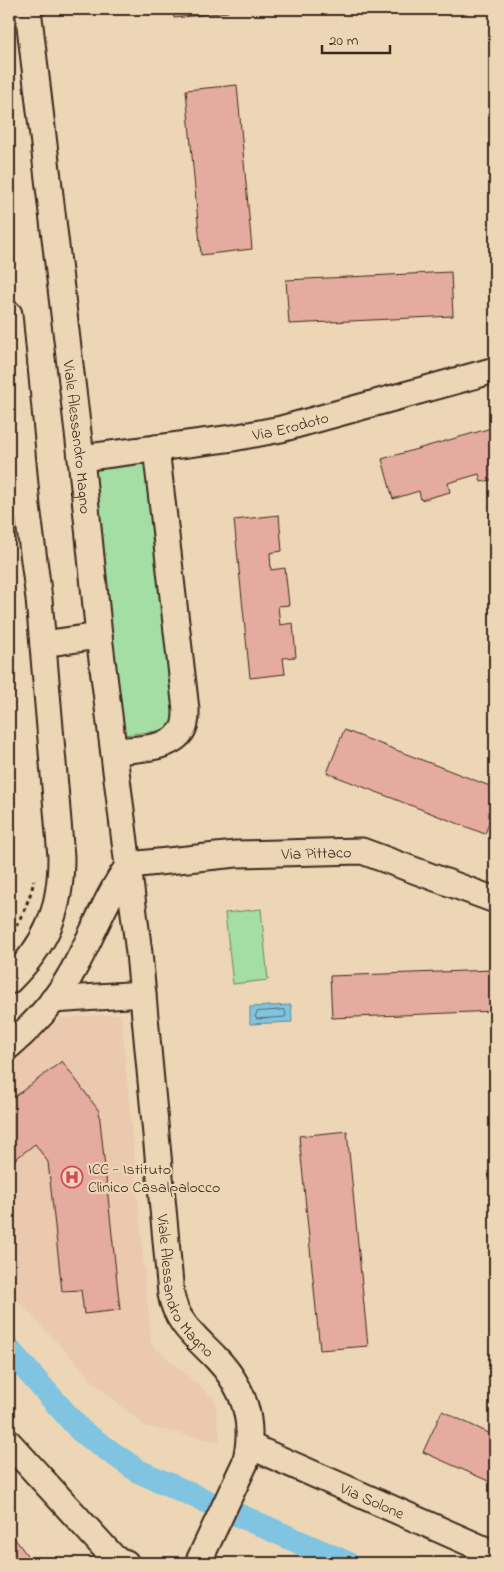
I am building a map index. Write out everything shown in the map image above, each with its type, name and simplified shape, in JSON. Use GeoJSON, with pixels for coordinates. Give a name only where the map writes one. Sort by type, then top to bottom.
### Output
{"type":"FeatureCollection","features":[{"type":"Feature","properties":{"kind":"street","name":"Viale Alessandro Magno"},"geometry":{"type":"LineString","coordinates":[[28,9],[81,458],[99,636],[129,865],[172,1302],[184,1326],[223,1365],[236,1383],[248,1413],[246,1458],[198,1563]]}},
{"type":"Feature","properties":{"kind":"street"},"geometry":{"type":"LineString","coordinates":[[9,314],[18,510],[43,644],[60,847],[60,885],[52,918],[44,935],[29,958],[9,981]]}},
{"type":"Feature","properties":{"kind":"street","name":"Via Erodoto"},"geometry":{"type":"LineString","coordinates":[[81,458],[245,436],[281,429],[495,370]]}},
{"type":"Feature","properties":{"kind":"street"},"geometry":{"type":"LineString","coordinates":[[114,751],[146,748],[167,743],[181,733],[186,722],[156,448]]}},
{"type":"Feature","properties":{"kind":"street"},"geometry":{"type":"LineString","coordinates":[[43,644],[99,636]]}},
{"type":"Feature","properties":{"kind":"street","name":"Via Pittaco"},"geometry":{"type":"LineString","coordinates":[[129,865],[236,854],[362,851],[495,900]]}},
{"type":"Feature","properties":{"kind":"street"},"geometry":{"type":"LineString","coordinates":[[9,1046],[36,1020],[72,973],[113,889],[129,865]]}},
{"type":"Feature","properties":{"kind":"street"},"geometry":{"type":"LineString","coordinates":[[53,1000],[143,994]]}},
{"type":"Feature","properties":{"kind":"street"},"geometry":{"type":"LineString","coordinates":[[9,1443],[116,1562]]}},
{"type":"Feature","properties":{"kind":"street","name":"Via Solone"},"geometry":{"type":"LineString","coordinates":[[246,1458],[495,1554]]}},
{"type":"Feature","properties":{"kind":"shaded area","name":"ICC - Istituto Clinico Casalpalocco"},"geometry":{"type":"Polygon","coordinates":[[[121,1014],[151,1344],[215,1400],[220,1442],[145,1426],[98,1386],[9,1291],[9,1063],[61,1018],[121,1014]]]}},
{"type":"Feature","properties":{"kind":"green space"},"geometry":{"type":"Polygon","coordinates":[[[145,464],[176,729],[123,735],[92,470],[145,464]]]}},
{"type":"Feature","properties":{"kind":"green space"},"geometry":{"type":"Polygon","coordinates":[[[261,909],[268,980],[233,984],[225,913],[261,909]]]}},
{"type":"Feature","properties":{"kind":"water"},"geometry":{"type":"Polygon","coordinates":[[[291,1005],[292,1022],[250,1024],[250,1007],[291,1005]]]}},
{"type":"Feature","properties":{"kind":"building"},"geometry":{"type":"Polygon","coordinates":[[[173,9],[228,9],[228,12],[174,18],[173,9]]]}},
{"type":"Feature","properties":{"kind":"building"},"geometry":{"type":"Polygon","coordinates":[[[237,85],[252,249],[201,255],[186,90],[237,85]]]}},
{"type":"Feature","properties":{"kind":"building"},"geometry":{"type":"Polygon","coordinates":[[[451,272],[453,316],[289,324],[286,280],[451,272]]]}},
{"type":"Feature","properties":{"kind":"building"},"geometry":{"type":"Polygon","coordinates":[[[495,427],[495,479],[481,482],[479,474],[448,483],[450,492],[421,500],[419,491],[393,499],[382,459],[495,427]]]}},
{"type":"Feature","properties":{"kind":"building"},"geometry":{"type":"Polygon","coordinates":[[[279,515],[282,551],[270,553],[271,570],[285,568],[289,605],[278,606],[280,625],[293,623],[296,657],[283,658],[285,674],[250,678],[234,520],[279,515]]]}},
{"type":"Feature","properties":{"kind":"building"},"geometry":{"type":"Polygon","coordinates":[[[344,730],[495,788],[495,806],[485,834],[327,773],[344,730]]]}},
{"type":"Feature","properties":{"kind":"building"},"geometry":{"type":"Polygon","coordinates":[[[493,970],[495,1011],[332,1018],[330,976],[493,970]]]}},
{"type":"Feature","properties":{"kind":"building"},"geometry":{"type":"Polygon","coordinates":[[[62,1061],[99,1111],[120,1310],[84,1314],[81,1290],[62,1291],[48,1162],[35,1144],[9,1164],[9,1101],[62,1061]]]}},
{"type":"Feature","properties":{"kind":"building"},"geometry":{"type":"Polygon","coordinates":[[[347,1131],[368,1346],[320,1350],[299,1136],[347,1131]]]}},
{"type":"Feature","properties":{"kind":"building"},"geometry":{"type":"Polygon","coordinates":[[[442,1411],[495,1436],[495,1484],[423,1452],[442,1411]]]}},
{"type":"Feature","properties":{"kind":"building"},"geometry":{"type":"Polygon","coordinates":[[[9,1531],[27,1555],[17,1563],[9,1563],[9,1531]]]}},
{"type":"Feature","properties":{"kind":"waterway"},"geometry":{"type":"LineString","coordinates":[[9,1350],[81,1431],[138,1471],[347,1563]]}},
{"type":"Feature","properties":{"kind":"place","name":"ICC - Istituto Clinico Casalpalocco"},"geometry":{"type":"Point","coordinates":[72,1177]}}]}
